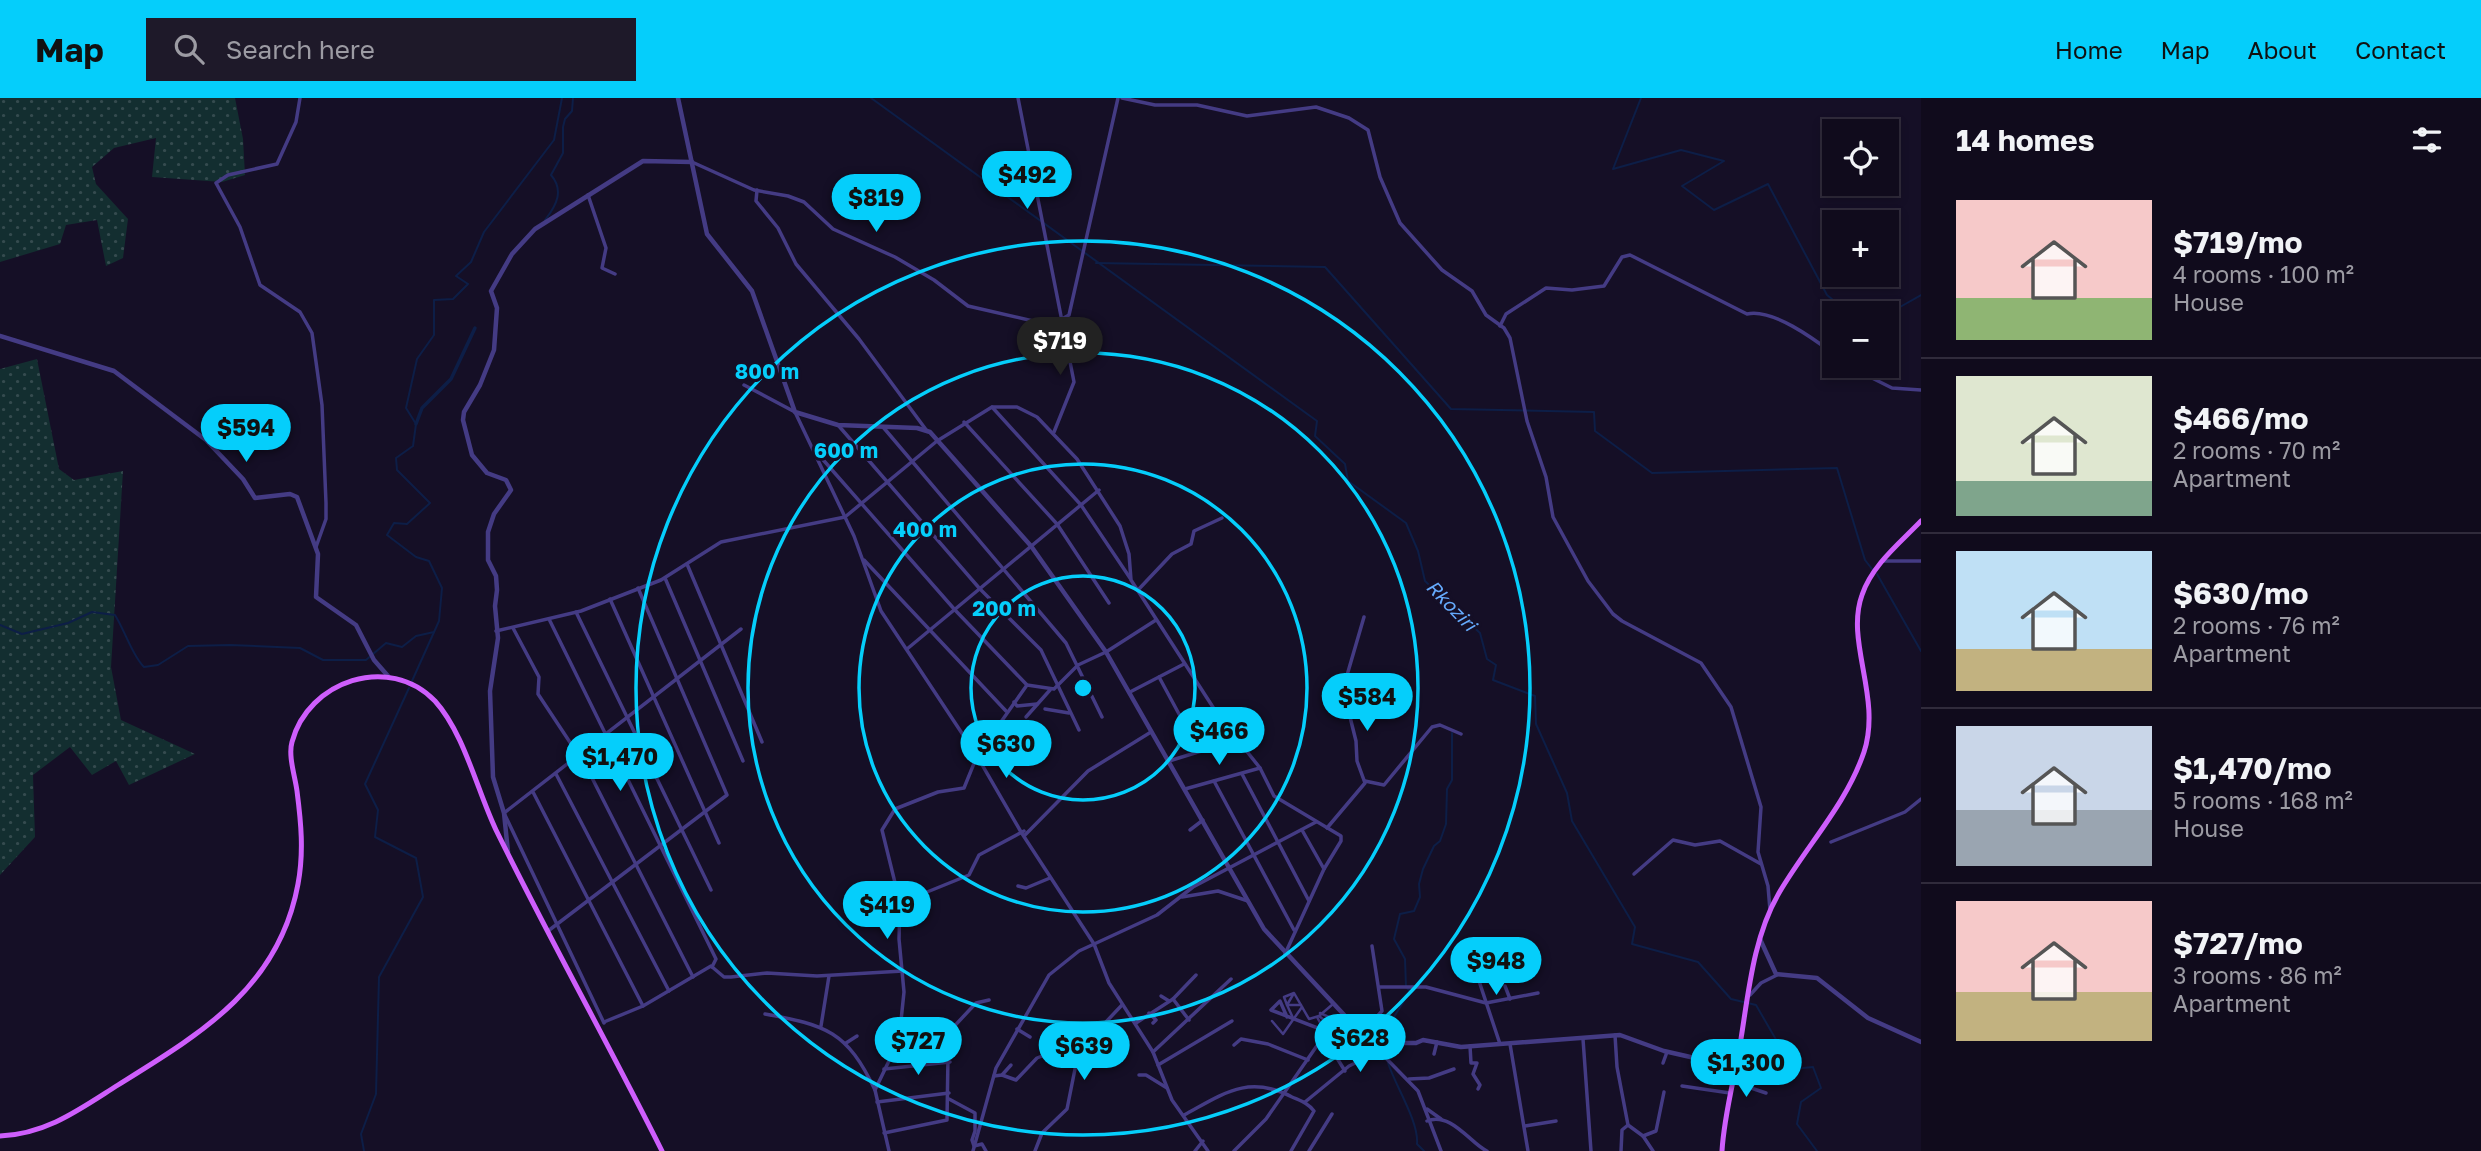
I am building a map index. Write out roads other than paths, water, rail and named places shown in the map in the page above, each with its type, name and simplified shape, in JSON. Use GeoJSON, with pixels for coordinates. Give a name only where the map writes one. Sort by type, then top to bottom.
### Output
{"type":"FeatureCollection","features":[{"type":"Feature","properties":{"kind":"main road"},"geometry":{"type":"LineString","coordinates":[[1723,1151],[1730,1093],[1760,939],[1779,894],[1849,789],[1868,738],[1870,698],[1857,618],[1863,593],[1883,561],[1921,521]]}},
{"type":"Feature","properties":{"kind":"main road"},"geometry":{"type":"LineString","coordinates":[[0,1136],[31,1133],[66,1118],[200,1033],[225,1014],[251,985],[288,923],[299,881],[302,837],[290,750],[298,725],[316,700],[335,687],[359,678],[388,676],[421,691],[441,709],[454,728],[508,854],[546,932],[662,1151]]}},
{"type":"Feature","properties":{"kind":"street"},"geometry":{"type":"LineString","coordinates":[[300,98],[296,122],[277,164],[228,175],[216,183],[240,227],[260,285],[300,312],[312,333],[322,405],[326,503],[326,519],[316,547],[316,597],[361,629],[366,646],[388,676]]}},
{"type":"Feature","properties":{"kind":"street"},"geometry":{"type":"LineString","coordinates":[[678,98],[709,238],[752,291],[795,412],[816,452],[863,558],[881,611],[977,756],[1050,878],[1094,944],[1109,983],[1153,1052],[1167,1088],[1208,1151]]}},
{"type":"Feature","properties":{"kind":"street"},"geometry":{"type":"LineString","coordinates":[[1018,98],[1074,387],[1054,432]]}},
{"type":"Feature","properties":{"kind":"street"},"geometry":{"type":"LineString","coordinates":[[604,1023],[504,813],[493,777],[490,691],[496,631],[496,576],[488,560],[488,532],[494,514],[511,491],[506,480],[487,473],[472,455],[463,415],[480,385],[494,350],[497,308],[491,294],[500,275],[530,232],[643,161],[692,162],[757,190],[804,202],[833,229],[895,257],[934,280],[968,306],[1033,321],[1060,320],[1069,315],[1120,98],[1154,105],[1197,105],[1247,116],[1316,107],[1363,125],[1371,136],[1380,177],[1400,223],[1443,270],[1472,291],[1486,315],[1510,338],[1527,421],[1546,477],[1553,517],[1588,581],[1621,621],[1701,663],[1731,707],[1761,807],[1758,849],[1770,912]]}},
{"type":"Feature","properties":{"kind":"street"},"geometry":{"type":"LineString","coordinates":[[757,190],[756,201],[778,228],[796,264],[859,339],[927,430],[1031,546],[1106,652],[1264,929],[1362,1033],[1381,1042],[1416,1043],[1423,1040],[1470,1046],[1625,1035],[1667,1052],[1708,1061],[1734,1074]]}},
{"type":"Feature","properties":{"kind":"street"},"geometry":{"type":"LineString","coordinates":[[588,195],[606,248],[602,268],[615,274]]}},
{"type":"Feature","properties":{"kind":"street"},"geometry":{"type":"LineString","coordinates":[[1500,326],[1506,314],[1546,288],[1572,290],[1604,286],[1622,257],[1630,255],[1747,314],[1757,312],[1800,330],[1822,346]]}},
{"type":"Feature","properties":{"kind":"street"},"geometry":{"type":"LineString","coordinates":[[0,335],[53,354],[90,361],[114,371],[206,440],[243,479],[255,498],[290,494],[297,497],[316,547]]}},
{"type":"Feature","properties":{"kind":"street"},"geometry":{"type":"LineString","coordinates":[[1872,378],[1892,388],[1921,390]]}},
{"type":"Feature","properties":{"kind":"street"},"geometry":{"type":"LineString","coordinates":[[744,384],[795,412],[838,425],[927,430]]}},
{"type":"Feature","properties":{"kind":"street"},"geometry":{"type":"LineString","coordinates":[[496,631],[576,612],[665,578],[721,542],[845,517],[937,441],[992,407],[1023,409],[1054,432],[1099,490],[1120,526],[1129,554],[1131,580]]}},
{"type":"Feature","properties":{"kind":"street"},"geometry":{"type":"LineString","coordinates":[[992,407],[1081,505],[1184,664],[1260,768],[1276,798],[1341,836],[1341,841],[1294,930],[1285,954]]}},
{"type":"Feature","properties":{"kind":"street"},"geometry":{"type":"LineString","coordinates":[[964,422],[1057,524],[1109,603]]}},
{"type":"Feature","properties":{"kind":"street"},"geometry":{"type":"LineString","coordinates":[[838,425],[980,589],[1041,650],[1079,730]]}},
{"type":"Feature","properties":{"kind":"street"},"geometry":{"type":"LineString","coordinates":[[883,426],[1066,642],[1102,717]]}},
{"type":"Feature","properties":{"kind":"street"},"geometry":{"type":"LineString","coordinates":[[816,452],[863,502],[955,610],[1027,685],[1050,690]]}},
{"type":"Feature","properties":{"kind":"street"},"geometry":{"type":"LineString","coordinates":[[906,649],[1099,490]]}},
{"type":"Feature","properties":{"kind":"street"},"geometry":{"type":"LineString","coordinates":[[1138,590],[1172,554],[1191,544],[1194,531],[1222,518]]}},
{"type":"Feature","properties":{"kind":"street"},"geometry":{"type":"LineString","coordinates":[[863,558],[1006,711]]}},
{"type":"Feature","properties":{"kind":"street"},"geometry":{"type":"LineString","coordinates":[[1883,561],[1921,561]]}},
{"type":"Feature","properties":{"kind":"street"},"geometry":{"type":"LineString","coordinates":[[687,564],[762,742]]}},
{"type":"Feature","properties":{"kind":"street"},"geometry":{"type":"LineString","coordinates":[[665,578],[743,761]]}},
{"type":"Feature","properties":{"kind":"street"},"geometry":{"type":"LineString","coordinates":[[546,932],[727,795],[638,588]]}},
{"type":"Feature","properties":{"kind":"street"},"geometry":{"type":"LineString","coordinates":[[610,598],[719,843]]}},
{"type":"Feature","properties":{"kind":"street"},"geometry":{"type":"LineString","coordinates":[[576,612],[711,890]]}},
{"type":"Feature","properties":{"kind":"street"},"geometry":{"type":"LineString","coordinates":[[1364,617],[1343,689],[1356,741],[1357,761],[1365,782]]}},
{"type":"Feature","properties":{"kind":"street"},"geometry":{"type":"LineString","coordinates":[[549,620],[716,959],[712,967],[642,1006],[595,1026]]}},
{"type":"Feature","properties":{"kind":"street"},"geometry":{"type":"LineString","coordinates":[[1026,717],[1050,690],[1057,687],[1078,665],[1106,652],[1156,620]]}},
{"type":"Feature","properties":{"kind":"street"},"geometry":{"type":"LineString","coordinates":[[513,628],[539,677],[538,694],[587,768],[694,977]]}},
{"type":"Feature","properties":{"kind":"street"},"geometry":{"type":"LineString","coordinates":[[504,813],[741,629]]}},
{"type":"Feature","properties":{"kind":"street"},"geometry":{"type":"LineString","coordinates":[[1130,692],[1184,664]]}},
{"type":"Feature","properties":{"kind":"street"},"geometry":{"type":"LineString","coordinates":[[1159,677],[1199,751]]}},
{"type":"Feature","properties":{"kind":"street"},"geometry":{"type":"LineString","coordinates":[[875,1090],[899,1040],[904,992],[900,903],[882,830],[895,809],[939,792],[962,789],[977,756],[1006,711],[1027,685]]}},
{"type":"Feature","properties":{"kind":"street"},"geometry":{"type":"LineString","coordinates":[[995,699],[999,695]]}},
{"type":"Feature","properties":{"kind":"street"},"geometry":{"type":"LineString","coordinates":[[1014,702],[1017,706],[1039,704]]}},
{"type":"Feature","properties":{"kind":"street"},"geometry":{"type":"LineString","coordinates":[[1045,709],[1069,713]]}},
{"type":"Feature","properties":{"kind":"street"},"geometry":{"type":"LineString","coordinates":[[1365,782],[1384,785],[1432,727],[1440,724],[1461,734]]}},
{"type":"Feature","properties":{"kind":"street"},"geometry":{"type":"LineString","coordinates":[[900,903],[969,875],[979,855],[1023,833],[1088,771],[1153,731]]}},
{"type":"Feature","properties":{"kind":"street"},"geometry":{"type":"LineString","coordinates":[[1169,761],[1237,740]]}},
{"type":"Feature","properties":{"kind":"street"},"geometry":{"type":"LineString","coordinates":[[1185,789],[1260,768]]}},
{"type":"Feature","properties":{"kind":"street"},"geometry":{"type":"LineString","coordinates":[[556,774],[669,991]]}},
{"type":"Feature","properties":{"kind":"street"},"geometry":{"type":"LineString","coordinates":[[1242,774],[1309,901]]}},
{"type":"Feature","properties":{"kind":"street"},"geometry":{"type":"LineString","coordinates":[[1214,781],[1294,930]]}},
{"type":"Feature","properties":{"kind":"street"},"geometry":{"type":"LineString","coordinates":[[1327,828],[1365,782]]}},
{"type":"Feature","properties":{"kind":"street"},"geometry":{"type":"LineString","coordinates":[[533,792],[642,1006]]}},
{"type":"Feature","properties":{"kind":"street"},"geometry":{"type":"LineString","coordinates":[[1831,842],[1905,812],[1921,799]]}},
{"type":"Feature","properties":{"kind":"street"},"geometry":{"type":"LineString","coordinates":[[504,813],[508,854]]}},
{"type":"Feature","properties":{"kind":"street"},"geometry":{"type":"LineString","coordinates":[[1190,830],[1203,820]]}},
{"type":"Feature","properties":{"kind":"street"},"geometry":{"type":"LineString","coordinates":[[973,1148],[994,1076],[1016,1028],[1049,975],[1079,951],[1157,915],[1193,887],[1316,821]]}},
{"type":"Feature","properties":{"kind":"street"},"geometry":{"type":"LineString","coordinates":[[1302,830],[1324,869]]}},
{"type":"Feature","properties":{"kind":"street"},"geometry":{"type":"LineString","coordinates":[[1634,874],[1673,841],[1695,845],[1720,841],[1761,864]]}},
{"type":"Feature","properties":{"kind":"street"},"geometry":{"type":"LineString","coordinates":[[1017,886],[1026,888],[1050,878]]}},
{"type":"Feature","properties":{"kind":"street"},"geometry":{"type":"LineString","coordinates":[[1181,897],[1218,891],[1248,901]]}},
{"type":"Feature","properties":{"kind":"street"},"geometry":{"type":"LineString","coordinates":[[900,923],[910,925]]}},
{"type":"Feature","properties":{"kind":"street"},"geometry":{"type":"LineString","coordinates":[[1760,939],[1777,975]]}},
{"type":"Feature","properties":{"kind":"street"},"geometry":{"type":"LineString","coordinates":[[1362,1033],[1382,1011],[1372,946]]}},
{"type":"Feature","properties":{"kind":"street"},"geometry":{"type":"LineString","coordinates":[[1472,960],[1500,1044]]}},
{"type":"Feature","properties":{"kind":"street"},"geometry":{"type":"LineString","coordinates":[[712,967],[724,977],[731,978],[767,973],[829,976],[903,971]]}},
{"type":"Feature","properties":{"kind":"street"},"geometry":{"type":"LineString","coordinates":[[1136,1023],[1171,1000],[1196,975]]}},
{"type":"Feature","properties":{"kind":"street"},"geometry":{"type":"LineString","coordinates":[[1748,999],[1761,982],[1777,975],[1817,978],[1868,1018],[1921,1042]]}},
{"type":"Feature","properties":{"kind":"street"},"geometry":{"type":"LineString","coordinates":[[821,1026],[829,976]]}},
{"type":"Feature","properties":{"kind":"street"},"geometry":{"type":"LineString","coordinates":[[1153,1052],[1231,979]]}},
{"type":"Feature","properties":{"kind":"street"},"geometry":{"type":"LineString","coordinates":[[1504,986],[1510,999]]}},
{"type":"Feature","properties":{"kind":"street"},"geometry":{"type":"LineString","coordinates":[[1379,987],[1426,987],[1486,1003],[1538,993]]}},
{"type":"Feature","properties":{"kind":"street"},"geometry":{"type":"LineString","coordinates":[[1294,993],[1301,1006],[1333,1027]]}},
{"type":"Feature","properties":{"kind":"street"},"geometry":{"type":"LineString","coordinates":[[1289,1021],[1288,1005],[1284,997],[1294,993]]}},
{"type":"Feature","properties":{"kind":"street"},"geometry":{"type":"LineString","coordinates":[[1288,1005],[1294,993]]}},
{"type":"Feature","properties":{"kind":"street"},"geometry":{"type":"LineString","coordinates":[[1177,995],[1181,1000]]}},
{"type":"Feature","properties":{"kind":"street"},"geometry":{"type":"LineString","coordinates":[[1161,996],[1171,1000],[1189,1020]]}},
{"type":"Feature","properties":{"kind":"street"},"geometry":{"type":"LineString","coordinates":[[927,1044],[947,1034],[976,1003],[989,1000]]}},
{"type":"Feature","properties":{"kind":"street"},"geometry":{"type":"LineString","coordinates":[[1288,1005],[1298,1000]]}},
{"type":"Feature","properties":{"kind":"street"},"geometry":{"type":"LineString","coordinates":[[1289,1021],[1280,1001],[1271,1010],[1289,1021],[1326,1032]]}},
{"type":"Feature","properties":{"kind":"street"},"geometry":{"type":"LineString","coordinates":[[1314,1027],[1317,1017],[1333,1004]]}},
{"type":"Feature","properties":{"kind":"street"},"geometry":{"type":"LineString","coordinates":[[1035,1151],[1042,1133],[1067,1109],[1076,1064],[1087,1042],[1104,1021],[1123,1005]]}},
{"type":"Feature","properties":{"kind":"street"},"geometry":{"type":"LineString","coordinates":[[1288,1005],[1301,1006]]}},
{"type":"Feature","properties":{"kind":"street"},"geometry":{"type":"LineString","coordinates":[[1272,1021],[1283,1034],[1301,1006]]}},
{"type":"Feature","properties":{"kind":"street"},"geometry":{"type":"LineString","coordinates":[[1149,1013],[1156,1020],[1153,1023]]}},
{"type":"Feature","properties":{"kind":"street"},"geometry":{"type":"LineString","coordinates":[[765,1014],[821,1026],[846,1043],[860,1060],[875,1090],[889,1151]]}},
{"type":"Feature","properties":{"kind":"street"},"geometry":{"type":"LineString","coordinates":[[1317,1017],[1340,1021]]}},
{"type":"Feature","properties":{"kind":"street"},"geometry":{"type":"LineString","coordinates":[[1317,1017],[1326,1032]]}},
{"type":"Feature","properties":{"kind":"street"},"geometry":{"type":"LineString","coordinates":[[1234,1151],[1266,1119],[1326,1032],[1346,1017]]}},
{"type":"Feature","properties":{"kind":"street"},"geometry":{"type":"LineString","coordinates":[[1104,1021],[1106,1029]]}},
{"type":"Feature","properties":{"kind":"street"},"geometry":{"type":"LineString","coordinates":[[1158,1065],[1232,1021]]}},
{"type":"Feature","properties":{"kind":"street"},"geometry":{"type":"LineString","coordinates":[[1016,1028],[1030,1037]]}},
{"type":"Feature","properties":{"kind":"street"},"geometry":{"type":"LineString","coordinates":[[846,1043],[857,1035]]}},
{"type":"Feature","properties":{"kind":"street"},"geometry":{"type":"LineString","coordinates":[[1615,1035],[1617,1067],[1629,1125],[1643,1136],[1653,1151]]}},
{"type":"Feature","properties":{"kind":"street"},"geometry":{"type":"LineString","coordinates":[[1323,1037],[1345,1071]]}},
{"type":"Feature","properties":{"kind":"street"},"geometry":{"type":"LineString","coordinates":[[1234,1045],[1241,1039],[1262,1042],[1308,1059]]}},
{"type":"Feature","properties":{"kind":"street"},"geometry":{"type":"LineString","coordinates":[[1372,1039],[1377,1049],[1408,1079],[1425,1109],[1441,1151]]}},
{"type":"Feature","properties":{"kind":"street"},"geometry":{"type":"LineString","coordinates":[[884,1133],[945,1122],[949,1093],[948,1055],[927,1044],[899,1040]]}},
{"type":"Feature","properties":{"kind":"street"},"geometry":{"type":"LineString","coordinates":[[1583,1040],[1591,1151]]}},
{"type":"Feature","properties":{"kind":"street"},"geometry":{"type":"LineString","coordinates":[[1381,1042],[1382,1054]]}},
{"type":"Feature","properties":{"kind":"street"},"geometry":{"type":"LineString","coordinates":[[1434,1054],[1437,1042]]}},
{"type":"Feature","properties":{"kind":"street"},"geometry":{"type":"LineString","coordinates":[[1510,1044],[1528,1151]]}},
{"type":"Feature","properties":{"kind":"street"},"geometry":{"type":"LineString","coordinates":[[1470,1046],[1471,1063],[1477,1063],[1473,1074],[1480,1085],[1478,1089]]}},
{"type":"Feature","properties":{"kind":"street"},"geometry":{"type":"LineString","coordinates":[[1305,1102],[1377,1049]]}},
{"type":"Feature","properties":{"kind":"street"},"geometry":{"type":"LineString","coordinates":[[994,1076],[1016,1080],[1037,1058],[1057,1050]]}},
{"type":"Feature","properties":{"kind":"street"},"geometry":{"type":"LineString","coordinates":[[1662,1063],[1667,1052]]}},
{"type":"Feature","properties":{"kind":"street"},"geometry":{"type":"LineString","coordinates":[[884,1069],[950,1062]]}},
{"type":"Feature","properties":{"kind":"street"},"geometry":{"type":"LineString","coordinates":[[1002,1076],[1011,1065]]}},
{"type":"Feature","properties":{"kind":"street"},"geometry":{"type":"LineString","coordinates":[[1408,1079],[1429,1078],[1454,1069]]}},
{"type":"Feature","properties":{"kind":"street"},"geometry":{"type":"LineString","coordinates":[[1139,1075],[1146,1075],[1167,1088]]}},
{"type":"Feature","properties":{"kind":"street"},"geometry":{"type":"LineString","coordinates":[[1732,1082],[1766,1093]]}},
{"type":"Feature","properties":{"kind":"street"},"geometry":{"type":"LineString","coordinates":[[1184,1116],[1230,1090],[1256,1085],[1283,1092],[1305,1102],[1314,1111],[1291,1151]]}},
{"type":"Feature","properties":{"kind":"street"},"geometry":{"type":"LineString","coordinates":[[1682,1086],[1730,1093]]}},
{"type":"Feature","properties":{"kind":"street"},"geometry":{"type":"LineString","coordinates":[[1643,1136],[1656,1131],[1664,1092]]}},
{"type":"Feature","properties":{"kind":"street"},"geometry":{"type":"LineString","coordinates":[[877,1102],[949,1093]]}},
{"type":"Feature","properties":{"kind":"street"},"geometry":{"type":"LineString","coordinates":[[948,1099],[975,1113],[973,1148]]}},
{"type":"Feature","properties":{"kind":"street"},"geometry":{"type":"LineString","coordinates":[[1425,1109],[1461,1129],[1481,1149],[1487,1151]]}},
{"type":"Feature","properties":{"kind":"street"},"geometry":{"type":"LineString","coordinates":[[1309,1151],[1332,1114]]}},
{"type":"Feature","properties":{"kind":"street"},"geometry":{"type":"LineString","coordinates":[[1428,1120],[1441,1120]]}},
{"type":"Feature","properties":{"kind":"street"},"geometry":{"type":"LineString","coordinates":[[1525,1126],[1556,1121]]}},
{"type":"Feature","properties":{"kind":"street"},"geometry":{"type":"LineString","coordinates":[[1621,1151],[1622,1130],[1629,1125]]}},
{"type":"Feature","properties":{"kind":"street"},"geometry":{"type":"LineString","coordinates":[[1195,1151],[1203,1141]]}},
{"type":"Feature","properties":{"kind":"street"},"geometry":{"type":"LineString","coordinates":[[973,1148],[982,1144],[986,1151]]}},
{"type":"Feature","properties":{"kind":"waterway"},"geometry":{"type":"LineString","coordinates":[[412,681],[439,621],[442,588],[429,561],[416,557],[387,535],[394,523],[407,524],[430,503],[397,470],[396,458],[413,446],[416,424],[406,408],[417,359],[434,335],[434,300],[453,299],[468,284],[456,276],[471,262],[484,232],[554,140],[562,98]]}},
{"type":"Feature","properties":{"kind":"waterway"},"geometry":{"type":"LineString","coordinates":[[545,220],[557,198],[557,186],[551,175],[563,153],[563,127],[565,119],[572,111],[573,98]]}},
{"type":"Feature","properties":{"kind":"waterway","name":"Rkoziri"},"geometry":{"type":"LineString","coordinates":[[871,98],[1317,421],[1315,436],[1345,464],[1348,481],[1406,523],[1418,551],[1425,581],[1480,633],[1487,659],[1496,665],[1493,680],[1535,696],[1536,724],[1567,793],[1572,821],[1635,927],[1632,944],[1698,962],[1731,999],[1756,1005],[1793,1069],[1813,1067],[1821,1088],[1801,1102],[1797,1124],[1817,1151]]}},
{"type":"Feature","properties":{"kind":"waterway"},"geometry":{"type":"LineString","coordinates":[[1641,98],[1613,169],[1681,150],[1724,161],[1682,186],[1714,210],[1768,184],[1827,295],[1834,301]]}},
{"type":"Feature","properties":{"kind":"waterway"},"geometry":{"type":"LineString","coordinates":[[1096,263],[1325,267],[1451,409],[1594,412],[1595,431],[1652,473],[1837,468],[1865,560],[1872,569]]}},
{"type":"Feature","properties":{"kind":"waterway"},"geometry":{"type":"LineString","coordinates":[[1899,307],[1921,295]]}},
{"type":"Feature","properties":{"kind":"waterway"},"geometry":{"type":"LineString","coordinates":[[416,424],[422,408],[451,379],[475,328]]}},
{"type":"Feature","properties":{"kind":"waterway"},"geometry":{"type":"LineString","coordinates":[[1877,574],[1921,651]]}},
{"type":"Feature","properties":{"kind":"waterway"},"geometry":{"type":"LineString","coordinates":[[0,625],[22,634],[68,623],[92,612],[115,615],[136,657],[144,667],[158,665],[188,646],[300,648],[323,660],[366,660],[386,643],[402,647],[416,636],[434,632]]}},
{"type":"Feature","properties":{"kind":"waterway"},"geometry":{"type":"LineString","coordinates":[[364,1151],[361,1134],[376,1094],[379,977],[423,897],[416,858],[375,837],[378,810],[365,784],[409,688]]}},
{"type":"Feature","properties":{"kind":"waterway"},"geometry":{"type":"LineString","coordinates":[[1387,1040],[1394,1017],[1410,991],[1406,987],[1405,959],[1394,939],[1400,914],[1414,911],[1420,897],[1419,884],[1423,869],[1434,846],[1440,841],[1446,824],[1447,789],[1452,780],[1452,733]]}},
{"type":"Feature","properties":{"kind":"waterway"},"geometry":{"type":"LineString","coordinates":[[1386,1045],[1387,1057]]}},
{"type":"Feature","properties":{"kind":"waterway"},"geometry":{"type":"LineString","coordinates":[[1388,1063],[1411,1115],[1417,1144],[1424,1151]]}}]}
